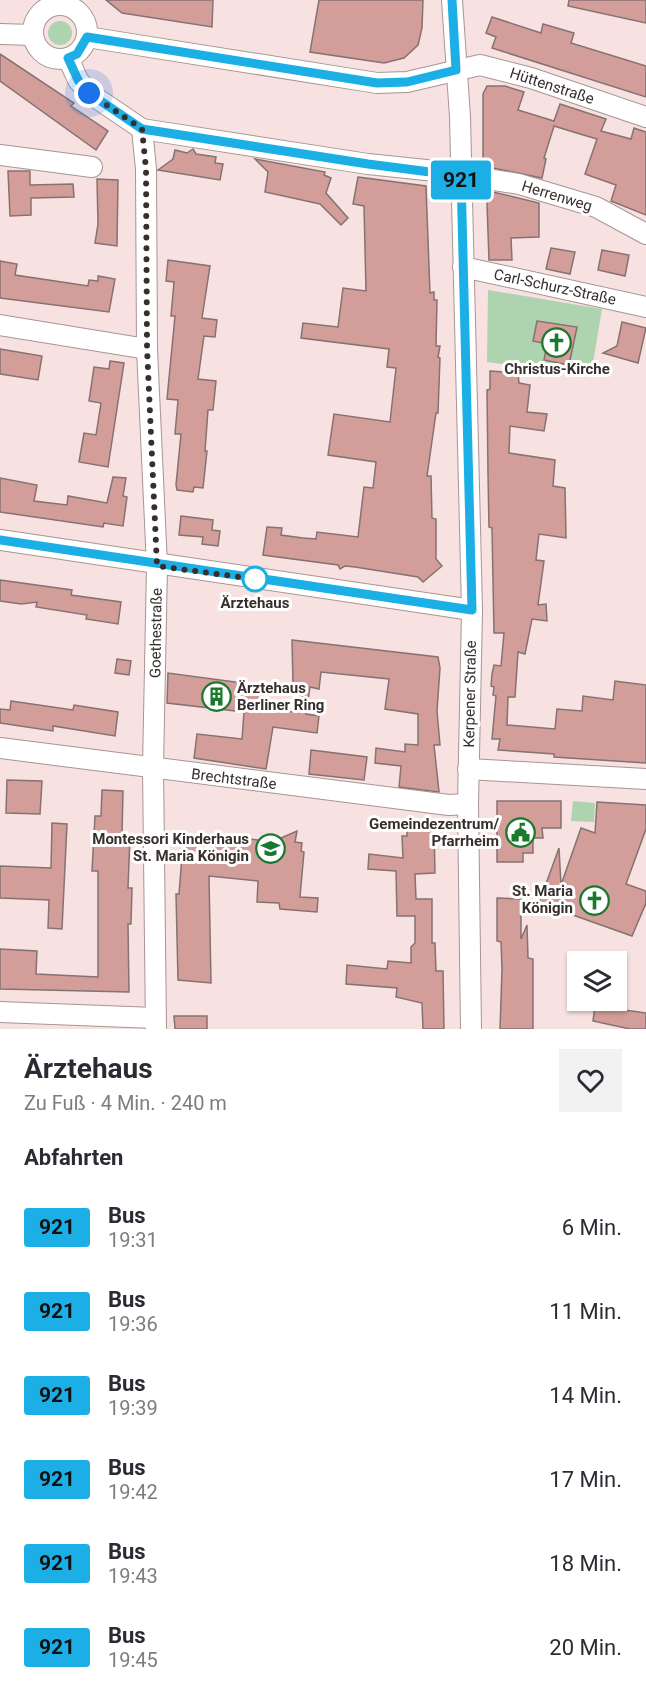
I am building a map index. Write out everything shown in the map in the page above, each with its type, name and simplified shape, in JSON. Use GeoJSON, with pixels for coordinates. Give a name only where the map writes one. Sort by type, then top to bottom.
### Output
{"type":"FeatureCollection","features":[{"type":"Feature","properties":{"kind":"street","name":"Kerpener Straße"},"geometry":{"type":"LineString","coordinates":[[452,0],[461,176],[472,610],[468,769],[471,1029]]}},
{"type":"Feature","properties":{"kind":"street"},"geometry":{"type":"LineString","coordinates":[[62,5],[79,12],[86,24],[87,37],[77,54],[60,60],[44,54],[35,26],[44,10],[62,5]]}},
{"type":"Feature","properties":{"kind":"street"},"geometry":{"type":"LineString","coordinates":[[0,34],[35,26]]}},
{"type":"Feature","properties":{"kind":"street","name":"Hüttenstraße"},"geometry":{"type":"LineString","coordinates":[[87,37],[377,83],[407,82],[480,65],[646,117]]}},
{"type":"Feature","properties":{"kind":"street"},"geometry":{"type":"LineString","coordinates":[[68,58],[78,80],[89,93],[142,129]]}},
{"type":"Feature","properties":{"kind":"street","name":"Herrenweg"},"geometry":{"type":"LineString","coordinates":[[142,129],[368,164],[519,184],[596,207],[646,234]]}},
{"type":"Feature","properties":{"kind":"street","name":"Goethestraße"},"geometry":{"type":"LineString","coordinates":[[142,129],[146,169],[147,348],[157,566],[153,768],[156,1024]]}},
{"type":"Feature","properties":{"kind":"street"},"geometry":{"type":"LineString","coordinates":[[0,155],[92,167]]}},
{"type":"Feature","properties":{"kind":"street","name":"Carl-Schurz-Straße"},"geometry":{"type":"LineString","coordinates":[[463,267],[646,307]]}},
{"type":"Feature","properties":{"kind":"street"},"geometry":{"type":"LineString","coordinates":[[0,326],[147,348]]}},
{"type":"Feature","properties":{"kind":"street"},"geometry":{"type":"LineString","coordinates":[[0,540],[157,566],[472,610]]}},
{"type":"Feature","properties":{"kind":"street","name":"Brechtstraße"},"geometry":{"type":"LineString","coordinates":[[0,748],[450,805],[468,804]]}},
{"type":"Feature","properties":{"kind":"street"},"geometry":{"type":"LineString","coordinates":[[468,769],[646,779]]}},
{"type":"Feature","properties":{"kind":"street"},"geometry":{"type":"LineString","coordinates":[[0,1012],[156,1024]]}},
{"type":"Feature","properties":{"kind":"green space"},"geometry":{"type":"Polygon","coordinates":[[[60,21],[69,24],[72,33],[69,42],[60,45],[51,42],[48,33],[51,24],[60,21]]]}},
{"type":"Feature","properties":{"kind":"green space"},"geometry":{"type":"Polygon","coordinates":[[[488,290],[602,309],[591,375],[487,362],[488,290]]]}},
{"type":"Feature","properties":{"kind":"green space"},"geometry":{"type":"Polygon","coordinates":[[[573,801],[595,803],[594,822],[571,821],[573,801]]]}},
{"type":"Feature","properties":{"kind":"building"},"geometry":{"type":"Polygon","coordinates":[[[106,0],[213,0],[212,27],[122,13],[106,0]]]}},
{"type":"Feature","properties":{"kind":"building"},"geometry":{"type":"Polygon","coordinates":[[[319,0],[423,0],[422,28],[418,45],[404,58],[384,63],[310,52],[319,0]]]}},
{"type":"Feature","properties":{"kind":"building"},"geometry":{"type":"Polygon","coordinates":[[[569,0],[646,0],[646,23],[568,6],[569,0]]]}},
{"type":"Feature","properties":{"kind":"building"},"geometry":{"type":"Polygon","coordinates":[[[492,17],[541,33],[543,24],[574,33],[571,43],[646,66],[646,97],[492,48],[496,37],[486,33],[492,17]]]}},
{"type":"Feature","properties":{"kind":"building"},"geometry":{"type":"Polygon","coordinates":[[[0,54],[74,103],[71,106],[108,131],[96,150],[0,81],[0,54]]]}},
{"type":"Feature","properties":{"kind":"building"},"geometry":{"type":"Polygon","coordinates":[[[487,86],[505,86],[524,92],[518,110],[554,121],[560,104],[606,119],[601,131],[631,139],[634,128],[646,132],[646,215],[611,201],[616,185],[585,174],[597,139],[554,126],[544,158],[546,159],[542,178],[483,166],[483,94],[487,86]]]}},
{"type":"Feature","properties":{"kind":"building"},"geometry":{"type":"Polygon","coordinates":[[[193,149],[196,154],[216,157],[215,163],[223,164],[220,180],[158,170],[173,159],[175,150],[187,153],[193,149]]]}},
{"type":"Feature","properties":{"kind":"building"},"geometry":{"type":"Polygon","coordinates":[[[255,159],[325,172],[324,175],[331,178],[326,193],[348,218],[341,225],[320,204],[265,192],[268,172],[255,159]]]}},
{"type":"Feature","properties":{"kind":"building"},"geometry":{"type":"Polygon","coordinates":[[[8,171],[30,171],[30,185],[73,184],[74,197],[31,198],[31,215],[10,216],[8,171]]]}},
{"type":"Feature","properties":{"kind":"building"},"geometry":{"type":"Polygon","coordinates":[[[358,177],[426,186],[430,293],[434,292],[434,300],[437,300],[436,346],[440,346],[438,413],[436,413],[427,476],[431,476],[432,518],[436,519],[436,559],[442,566],[423,582],[418,577],[355,567],[345,566],[340,569],[338,565],[263,555],[267,527],[282,528],[281,535],[303,538],[316,539],[317,532],[358,537],[364,487],[373,488],[376,462],[328,455],[334,414],[390,422],[396,368],[387,367],[389,349],[301,338],[303,323],[338,327],[343,288],[366,291],[364,206],[353,204],[358,177]]]}},
{"type":"Feature","properties":{"kind":"building"},"geometry":{"type":"Polygon","coordinates":[[[97,179],[118,180],[117,246],[95,243],[98,224],[97,179]]]}},
{"type":"Feature","properties":{"kind":"building"},"geometry":{"type":"Polygon","coordinates":[[[493,192],[539,203],[539,237],[511,238],[512,260],[489,260],[487,204],[489,195],[493,195],[493,192]]]}},
{"type":"Feature","properties":{"kind":"building"},"geometry":{"type":"Polygon","coordinates":[[[551,248],[575,252],[570,274],[546,269],[551,248]]]}},
{"type":"Feature","properties":{"kind":"building"},"geometry":{"type":"Polygon","coordinates":[[[602,250],[629,255],[625,276],[598,270],[602,250]]]}},
{"type":"Feature","properties":{"kind":"building"},"geometry":{"type":"Polygon","coordinates":[[[168,260],[210,266],[202,318],[217,320],[215,337],[204,336],[198,379],[216,381],[213,410],[208,410],[203,488],[194,487],[193,492],[177,490],[176,485],[181,434],[175,434],[178,400],[167,399],[175,316],[171,316],[174,282],[166,281],[168,260]]]}},
{"type":"Feature","properties":{"kind":"building"},"geometry":{"type":"Polygon","coordinates":[[[0,261],[17,264],[15,275],[88,286],[89,280],[98,281],[98,276],[115,279],[109,312],[0,298],[0,261]]]}},
{"type":"Feature","properties":{"kind":"building","name":"Christus-Kirche"},"geometry":{"type":"Polygon","coordinates":[[[537,321],[577,327],[569,365],[544,360],[547,344],[533,341],[537,321]]]}},
{"type":"Feature","properties":{"kind":"building"},"geometry":{"type":"Polygon","coordinates":[[[622,322],[646,328],[638,363],[603,353],[617,346],[622,322]]]}},
{"type":"Feature","properties":{"kind":"building"},"geometry":{"type":"Polygon","coordinates":[[[0,349],[42,356],[38,380],[0,374],[0,349]]]}},
{"type":"Feature","properties":{"kind":"building"},"geometry":{"type":"Polygon","coordinates":[[[110,361],[124,363],[108,467],[79,462],[84,433],[96,435],[101,403],[89,401],[94,367],[109,369],[110,361]]]}},
{"type":"Feature","properties":{"kind":"building"},"geometry":{"type":"Polygon","coordinates":[[[490,371],[518,373],[519,383],[530,385],[527,412],[547,414],[544,431],[510,426],[509,453],[555,460],[553,486],[565,488],[566,538],[539,534],[536,560],[544,561],[538,605],[546,604],[547,621],[532,619],[525,654],[518,652],[515,697],[508,697],[507,725],[555,729],[557,709],[582,711],[583,696],[613,700],[615,681],[646,685],[646,763],[554,757],[554,754],[498,750],[500,739],[492,739],[496,696],[493,695],[494,687],[491,686],[492,674],[494,665],[501,666],[504,633],[494,633],[492,528],[489,527],[488,474],[487,390],[490,389],[490,371]]]}},
{"type":"Feature","properties":{"kind":"building"},"geometry":{"type":"Polygon","coordinates":[[[113,477],[126,478],[123,496],[127,497],[123,526],[104,523],[103,527],[0,512],[0,478],[37,485],[34,501],[67,505],[68,496],[107,503],[113,477]]]}},
{"type":"Feature","properties":{"kind":"building"},"geometry":{"type":"Polygon","coordinates":[[[181,516],[213,520],[212,530],[220,531],[218,546],[202,544],[203,537],[179,535],[181,516]]]}},
{"type":"Feature","properties":{"kind":"building"},"geometry":{"type":"Polygon","coordinates":[[[0,580],[72,590],[71,595],[121,602],[118,624],[86,619],[87,615],[36,607],[37,602],[21,604],[0,601],[0,580]]]}},
{"type":"Feature","properties":{"kind":"building"},"geometry":{"type":"Polygon","coordinates":[[[292,640],[438,657],[440,668],[437,711],[440,745],[434,745],[439,792],[399,787],[401,766],[375,763],[376,748],[405,752],[405,744],[418,745],[418,714],[385,709],[389,679],[321,672],[319,689],[310,687],[306,714],[319,716],[317,733],[273,727],[266,769],[194,758],[197,734],[242,739],[244,712],[167,703],[168,673],[265,686],[262,708],[294,712],[297,685],[293,684],[292,640]]]}},
{"type":"Feature","properties":{"kind":"building"},"geometry":{"type":"Polygon","coordinates":[[[117,659],[131,661],[129,675],[115,673],[117,659]]]}},
{"type":"Feature","properties":{"kind":"building"},"geometry":{"type":"Polygon","coordinates":[[[11,701],[73,710],[74,705],[118,712],[115,736],[53,726],[53,731],[0,723],[0,709],[10,710],[11,701]]]}},
{"type":"Feature","properties":{"kind":"building"},"geometry":{"type":"Polygon","coordinates":[[[311,750],[367,757],[364,780],[309,774],[311,750]]]}},
{"type":"Feature","properties":{"kind":"building"},"geometry":{"type":"Polygon","coordinates":[[[7,780],[42,781],[40,814],[6,813],[7,780]]]}},
{"type":"Feature","properties":{"kind":"building"},"geometry":{"type":"Polygon","coordinates":[[[102,790],[123,791],[122,836],[130,836],[128,888],[132,888],[131,924],[128,924],[129,992],[0,989],[0,949],[37,951],[36,974],[98,977],[98,871],[92,871],[95,816],[101,816],[102,790]]]}},
{"type":"Feature","properties":{"kind":"building","name":"Gemeindezentrum/ Pfarrheim"},"geometry":{"type":"Polygon","coordinates":[[[497,801],[561,801],[561,828],[542,828],[543,838],[533,838],[533,853],[523,853],[523,862],[497,862],[497,801]]]}},
{"type":"Feature","properties":{"kind":"building"},"geometry":{"type":"Polygon","coordinates":[[[597,802],[646,805],[646,829],[626,884],[646,891],[646,903],[632,936],[539,903],[559,848],[561,885],[581,828],[595,833],[597,802]]]}},
{"type":"Feature","properties":{"kind":"building"},"geometry":{"type":"Polygon","coordinates":[[[52,823],[67,824],[62,929],[48,928],[49,900],[0,898],[0,866],[51,868],[52,823]]]}},
{"type":"Feature","properties":{"kind":"building"},"geometry":{"type":"Polygon","coordinates":[[[407,825],[434,825],[435,873],[415,874],[416,899],[432,899],[432,943],[435,943],[436,971],[443,971],[444,1029],[423,1029],[422,1003],[396,997],[397,988],[346,984],[347,965],[387,969],[388,961],[411,963],[411,947],[415,943],[415,916],[397,916],[396,871],[368,869],[369,854],[403,858],[402,836],[407,836],[407,825]]]}},
{"type":"Feature","properties":{"kind":"building"},"geometry":{"type":"Polygon","coordinates":[[[297,831],[295,842],[302,843],[301,851],[304,852],[300,897],[318,898],[317,912],[280,909],[279,903],[257,902],[258,881],[209,876],[211,983],[178,980],[176,894],[179,894],[182,856],[186,856],[187,838],[208,840],[209,834],[282,843],[281,838],[297,831]]]}},
{"type":"Feature","properties":{"kind":"building"},"geometry":{"type":"Polygon","coordinates":[[[497,898],[521,899],[521,939],[527,925],[528,958],[533,959],[533,1029],[500,1029],[502,969],[501,942],[497,941],[497,898]]]}},
{"type":"Feature","properties":{"kind":"building"},"geometry":{"type":"Polygon","coordinates":[[[627,1010],[646,1013],[646,1029],[630,1029],[593,1021],[594,1011],[627,1010]]]}},
{"type":"Feature","properties":{"kind":"building"},"geometry":{"type":"Polygon","coordinates":[[[174,1016],[207,1016],[207,1029],[175,1029],[174,1016]]]}},
{"type":"Feature","properties":{"kind":"bus line","name":"921"},"geometry":{"type":"LineString","coordinates":[[0,540],[157,566],[472,610],[461,176],[142,129],[89,93],[78,80],[68,58],[77,54],[84,46],[87,37],[377,83],[407,82],[456,70],[452,0]]}},
{"type":"Feature","properties":{"kind":"place","name":"Christus-Kirche"},"geometry":{"type":"Point","coordinates":[557,342]}},
{"type":"Feature","properties":{"kind":"place","name":"Ärztehaus"},"geometry":{"type":"Point","coordinates":[255,579]}},
{"type":"Feature","properties":{"kind":"place","name":"Ärztehaus Berliner Ring"},"geometry":{"type":"Point","coordinates":[216,697]}},
{"type":"Feature","properties":{"kind":"place","name":"Gemeindezentrum/ Pfarrheim"},"geometry":{"type":"Point","coordinates":[520,833]}},
{"type":"Feature","properties":{"kind":"place","name":"Montessori Kinderhaus St. Maria Königin"},"geometry":{"type":"Point","coordinates":[270,848]}},
{"type":"Feature","properties":{"kind":"place","name":"St. Maria Königin"},"geometry":{"type":"Point","coordinates":[594,900]}},
{"type":"Feature","properties":{"kind":"route"},"geometry":{"type":"LineString","coordinates":[[89,93],[142,129],[146,169],[147,348],[157,566],[255,579]]}}]}
